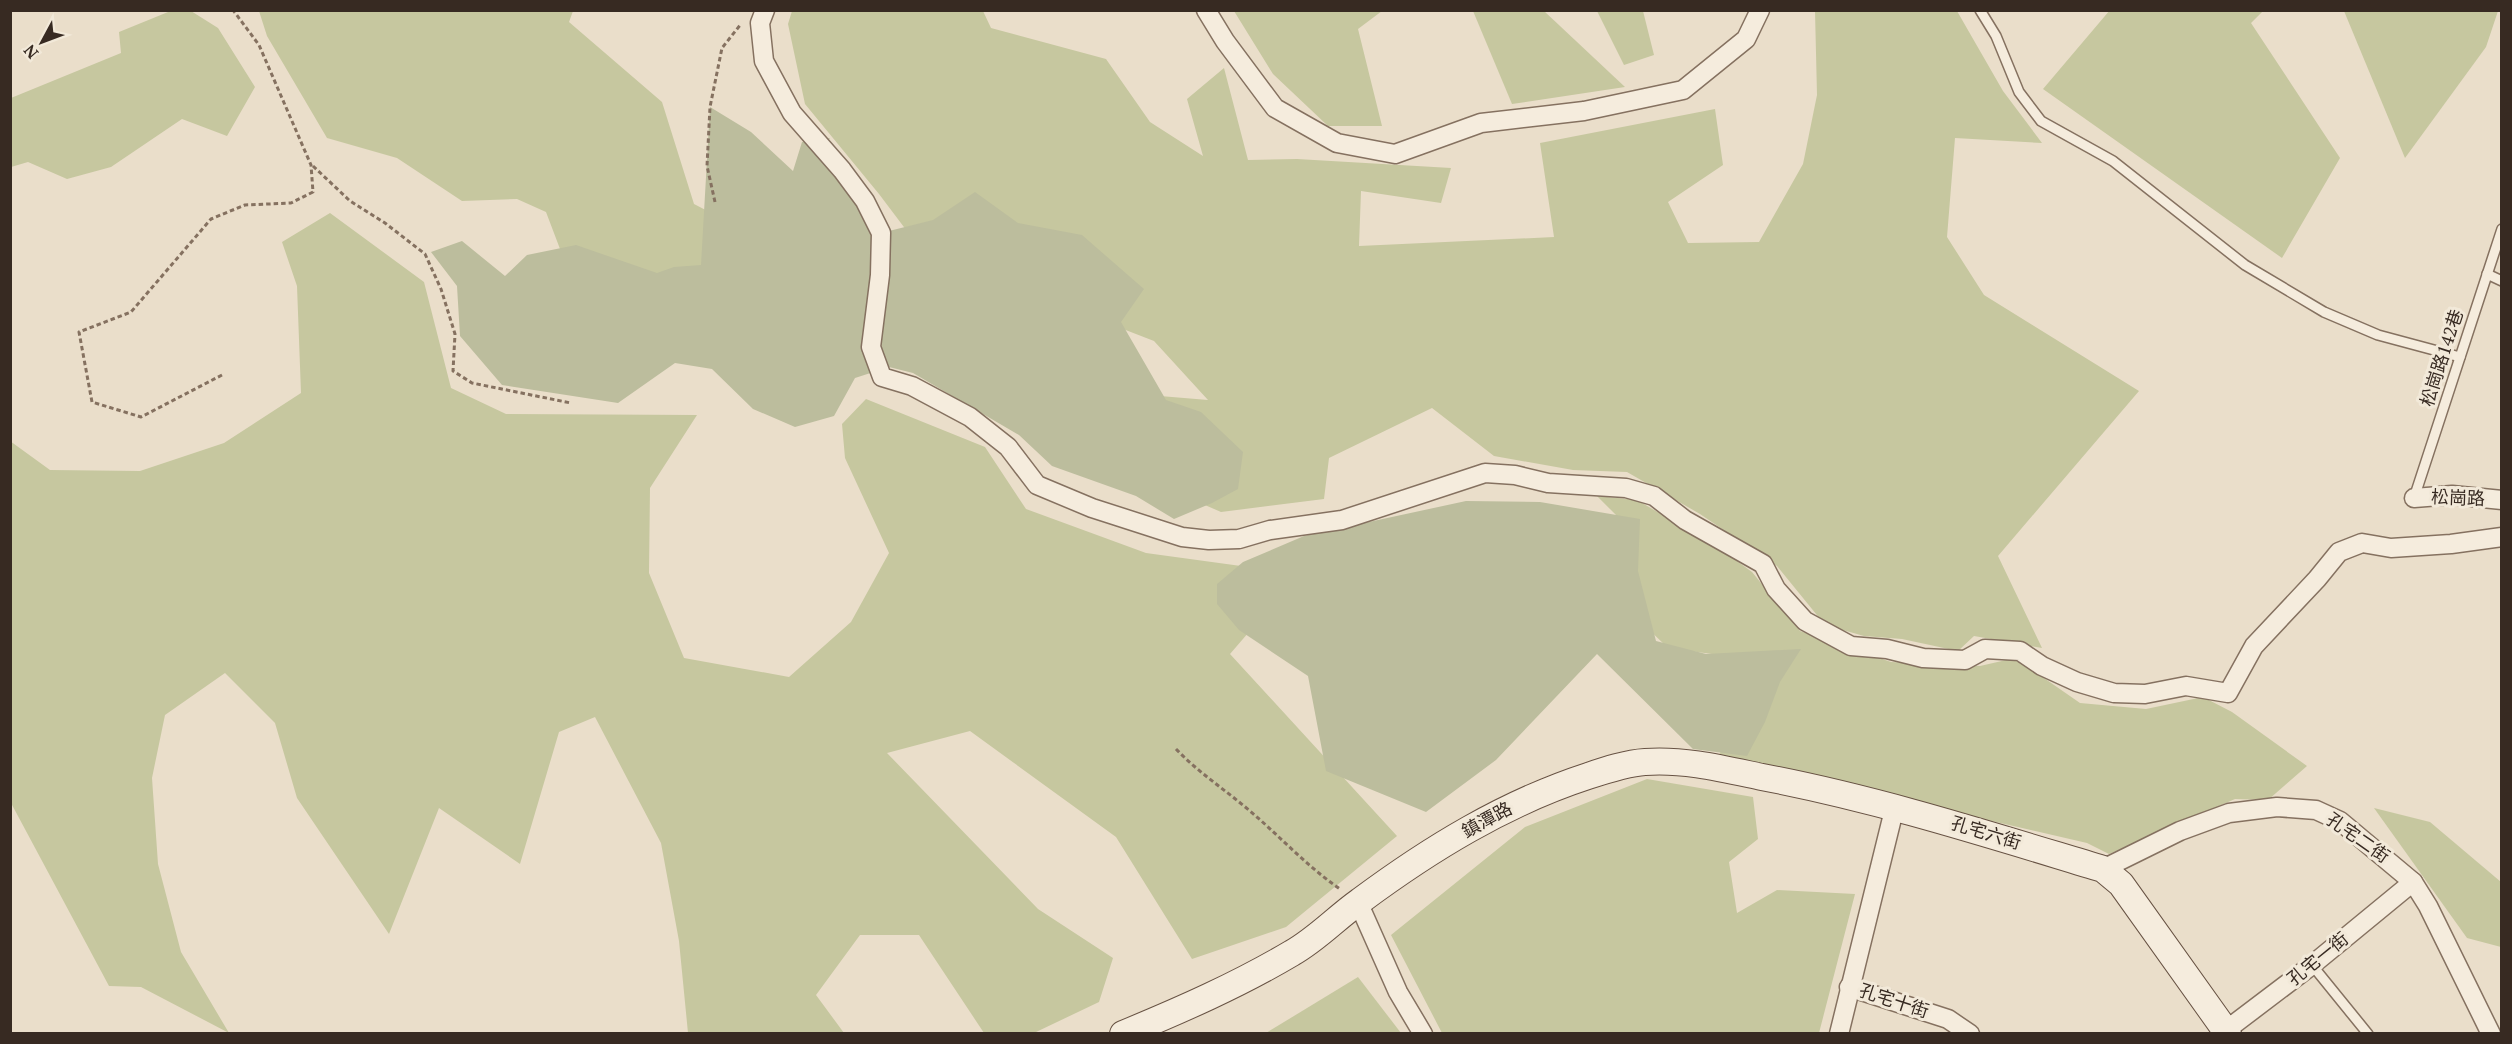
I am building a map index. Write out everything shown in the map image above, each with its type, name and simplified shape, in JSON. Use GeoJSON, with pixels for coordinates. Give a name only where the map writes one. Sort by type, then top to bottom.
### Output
{"type":"FeatureCollection","features":[{"type":"Feature","properties":{"kind":"street"},"geometry":{"type":"LineString","coordinates":[[765,10],[760,23],[764,61],[792,113],[842,170],[865,201],[881,233],[880,275],[871,348],[882,376],[912,386],[970,417],[1008,447],[1037,485],[1092,508],[1182,537],[1209,540],[1239,539],[1270,530],[1342,520],[1485,473],[1515,475],[1548,483],[1626,488],[1654,496],[1685,520],[1763,564],[1776,589],[1805,621],[1851,646],[1887,649],[1923,658],[1965,660],[1985,649],[2020,651],[2042,666],[2078,682],[2114,693],[2145,694],[2186,686],[2228,693],[2254,646],[2339,552],[2362,543],[2391,548],[2451,544],[2502,537]]}},
{"type":"Feature","properties":{"kind":"street"},"geometry":{"type":"LineString","coordinates":[[1206,10],[1225,41],[1275,108],[1337,143],[1395,154],[1481,123],[1584,111],[1683,90],[1746,39],[1760,10]]}},
{"type":"Feature","properties":{"kind":"street","name":"松崗路"},"geometry":{"type":"LineString","coordinates":[[2415,498],[2452,495],[2502,500]]}},
{"type":"Feature","properties":{"kind":"street","name":"鎮潭路"},"geometry":{"type":"LineString","coordinates":[[1123,1034],[1201,1002],[1293,953],[1325,932],[1358,902],[1464,831],[1519,802],[1598,772],[1645,762],[1701,765],[1895,806]]}},
{"type":"Feature","properties":{"kind":"street"},"geometry":{"type":"LineString","coordinates":[[1839,1034],[1895,806]]}},
{"type":"Feature","properties":{"kind":"street","name":"孔宅六街"},"geometry":{"type":"LineString","coordinates":[[1895,806],[2103,869],[2121,884],[2225,1032]]}},
{"type":"Feature","properties":{"kind":"street","name":"孔宅二街"},"geometry":{"type":"LineString","coordinates":[[2103,869],[2180,831],[2229,813],[2277,807],[2316,810],[2340,821],[2413,882],[2428,906],[2491,1034]]}},
{"type":"Feature","properties":{"kind":"street","name":"孔宅一街"},"geometry":{"type":"LineString","coordinates":[[2225,1032],[2413,882]]}},
{"type":"Feature","properties":{"kind":"street"},"geometry":{"type":"LineString","coordinates":[[1358,902],[1398,992],[1424,1034]]}},
{"type":"Feature","properties":{"kind":"street","name":"孔宅十街"},"geometry":{"type":"LineString","coordinates":[[1849,987],[1948,1019],[1970,1034]]}},
{"type":"Feature","properties":{"kind":"lane"},"geometry":{"type":"LineString","coordinates":[[1980,10],[1996,36],[2019,92],[2041,121],[2113,161],[2246,265],[2324,312],[2378,335],[2460,357]]}},
{"type":"Feature","properties":{"kind":"lane","name":"松崗路142巷"},"geometry":{"type":"LineString","coordinates":[[2415,498],[2502,229]]}},
{"type":"Feature","properties":{"kind":"lane"},"geometry":{"type":"LineString","coordinates":[[2487,274],[2502,281]]}},
{"type":"Feature","properties":{"kind":"lane"},"geometry":{"type":"LineString","coordinates":[[2312,964],[2368,1034]]}},
{"type":"Feature","properties":{"kind":"path"},"geometry":{"type":"LineString","coordinates":[[222,375],[141,417],[131,414],[92,402],[79,332],[131,312],[211,219],[244,205],[291,204],[313,192],[311,165],[259,45],[233,10]]}},
{"type":"Feature","properties":{"kind":"path"},"geometry":{"type":"LineString","coordinates":[[715,202],[707,166],[710,107],[722,48],[742,22]]}},
{"type":"Feature","properties":{"kind":"path"},"geometry":{"type":"LineString","coordinates":[[311,165],[350,201],[385,223],[425,254],[441,289],[455,334],[453,371],[472,383],[571,403]]}},
{"type":"Feature","properties":{"kind":"path"},"geometry":{"type":"LineString","coordinates":[[1176,750],[1193,767],[1245,807],[1321,877],[1358,902]]}},
{"type":"Feature","properties":{"kind":"green space"},"geometry":{"type":"Polygon","coordinates":[[[173,10],[191,11],[218,28],[255,87],[227,136],[182,119],[111,167],[67,179],[28,162],[11,167],[11,98],[121,53],[119,32],[173,10]]]}},
{"type":"Feature","properties":{"kind":"green space"},"geometry":{"type":"Polygon","coordinates":[[[2110,10],[2263,11],[2251,23],[2340,158],[2282,258],[2043,89],[2110,10]]]}},
{"type":"Feature","properties":{"kind":"green space"},"geometry":{"type":"Polygon","coordinates":[[[259,11],[573,11],[569,22],[662,102],[694,204],[831,275],[590,328],[546,212],[517,199],[462,201],[397,158],[327,138],[267,36],[259,11]]]}},
{"type":"Feature","properties":{"kind":"green space"},"geometry":{"type":"Polygon","coordinates":[[[792,11],[983,11],[991,28],[1106,59],[1150,122],[1203,156],[1187,99],[1224,68],[1248,160],[1297,159],[1451,168],[1441,203],[1361,191],[1359,246],[1554,237],[1540,143],[1715,109],[1723,165],[1668,202],[1688,243],[1759,242],[1803,164],[1817,95],[1815,11],[1957,11],[2003,91],[2042,143],[1955,138],[1947,237],[1984,295],[2139,391],[1998,556],[2042,648],[1974,636],[1958,651],[1902,639],[1864,636],[1825,625],[1777,566],[1700,514],[1627,472],[1573,470],[1494,456],[1432,408],[1329,458],[1324,499],[1221,512],[1074,448],[1088,390],[1208,400],[1154,341],[922,251],[879,194],[805,104],[788,24],[792,11]]]}},
{"type":"Feature","properties":{"kind":"green space"},"geometry":{"type":"Polygon","coordinates":[[[1234,11],[1382,11],[1358,29],[1382,126],[1328,126],[1273,74],[1234,11]]]}},
{"type":"Feature","properties":{"kind":"green space"},"geometry":{"type":"Polygon","coordinates":[[[1473,11],[1544,11],[1625,87],[1512,104],[1473,11]]]}},
{"type":"Feature","properties":{"kind":"green space"},"geometry":{"type":"Polygon","coordinates":[[[1597,11],[1643,11],[1654,55],[1624,65],[1597,11]]]}},
{"type":"Feature","properties":{"kind":"green space"},"geometry":{"type":"Polygon","coordinates":[[[2344,11],[2498,11],[2486,47],[2405,158],[2344,11]]]}},
{"type":"Feature","properties":{"kind":"green space"},"geometry":{"type":"Polygon","coordinates":[[[710,107],[751,132],[793,171],[802,142],[830,138],[822,149],[881,233],[933,220],[975,192],[1018,223],[1082,235],[1144,289],[1121,322],[1166,400],[1201,412],[1243,452],[1238,489],[1174,519],[1136,496],[1052,466],[1019,435],[913,373],[889,367],[855,378],[834,416],[795,427],[753,409],[712,369],[675,363],[618,403],[502,385],[460,336],[457,286],[431,252],[462,241],[505,276],[527,255],[576,245],[657,273],[674,267],[701,265],[710,107]]]}},
{"type":"Feature","properties":{"kind":"green space"},"geometry":{"type":"Polygon","coordinates":[[[330,213],[424,282],[451,388],[506,414],[697,415],[650,488],[649,573],[684,658],[789,677],[851,622],[889,553],[845,458],[842,424],[866,399],[985,447],[1026,509],[1146,553],[1299,574],[1230,654],[1397,836],[1286,927],[1192,959],[1116,837],[970,731],[887,753],[1038,909],[1113,958],[1099,1002],[1034,1033],[984,1033],[919,935],[860,935],[816,995],[844,1033],[688,1033],[679,941],[661,843],[595,717],[559,732],[520,864],[439,808],[389,934],[297,798],[275,723],[225,673],[165,715],[152,778],[158,864],[181,952],[229,1033],[141,987],[109,986],[11,803],[10,441],[50,470],[140,471],[224,443],[301,393],[297,286],[282,242],[330,213]]]}},
{"type":"Feature","properties":{"kind":"green space"},"geometry":{"type":"Polygon","coordinates":[[[1597,496],[1637,500],[1719,548],[1752,572],[1800,631],[1891,662],[1980,666],[2015,658],[2080,703],[2146,709],[2203,697],[2232,712],[2307,766],[2268,800],[2235,799],[2109,854],[2087,843],[1718,758],[1740,704],[1778,663],[1668,648],[1638,619],[1630,529],[1597,496]]]}},
{"type":"Feature","properties":{"kind":"green space"},"geometry":{"type":"Polygon","coordinates":[[[1466,501],[1540,502],[1640,519],[1638,571],[1656,641],[1706,654],[1801,649],[1780,682],[1765,722],[1747,756],[1693,749],[1597,654],[1496,760],[1426,812],[1326,771],[1308,676],[1239,630],[1217,604],[1217,584],[1243,562],[1304,536],[1466,501]]]}},
{"type":"Feature","properties":{"kind":"green space"},"geometry":{"type":"Polygon","coordinates":[[[1647,779],[1753,797],[1758,839],[1729,862],[1737,913],[1777,890],[1855,894],[1819,1033],[1442,1033],[1391,935],[1525,827],[1647,779]]]}},
{"type":"Feature","properties":{"kind":"green space"},"geometry":{"type":"Polygon","coordinates":[[[2374,808],[2430,822],[2501,882],[2501,947],[2467,938],[2374,808]]]}},
{"type":"Feature","properties":{"kind":"green space"},"geometry":{"type":"Polygon","coordinates":[[[1358,977],[1401,1033],[1266,1033],[1358,977]]]}}]}
